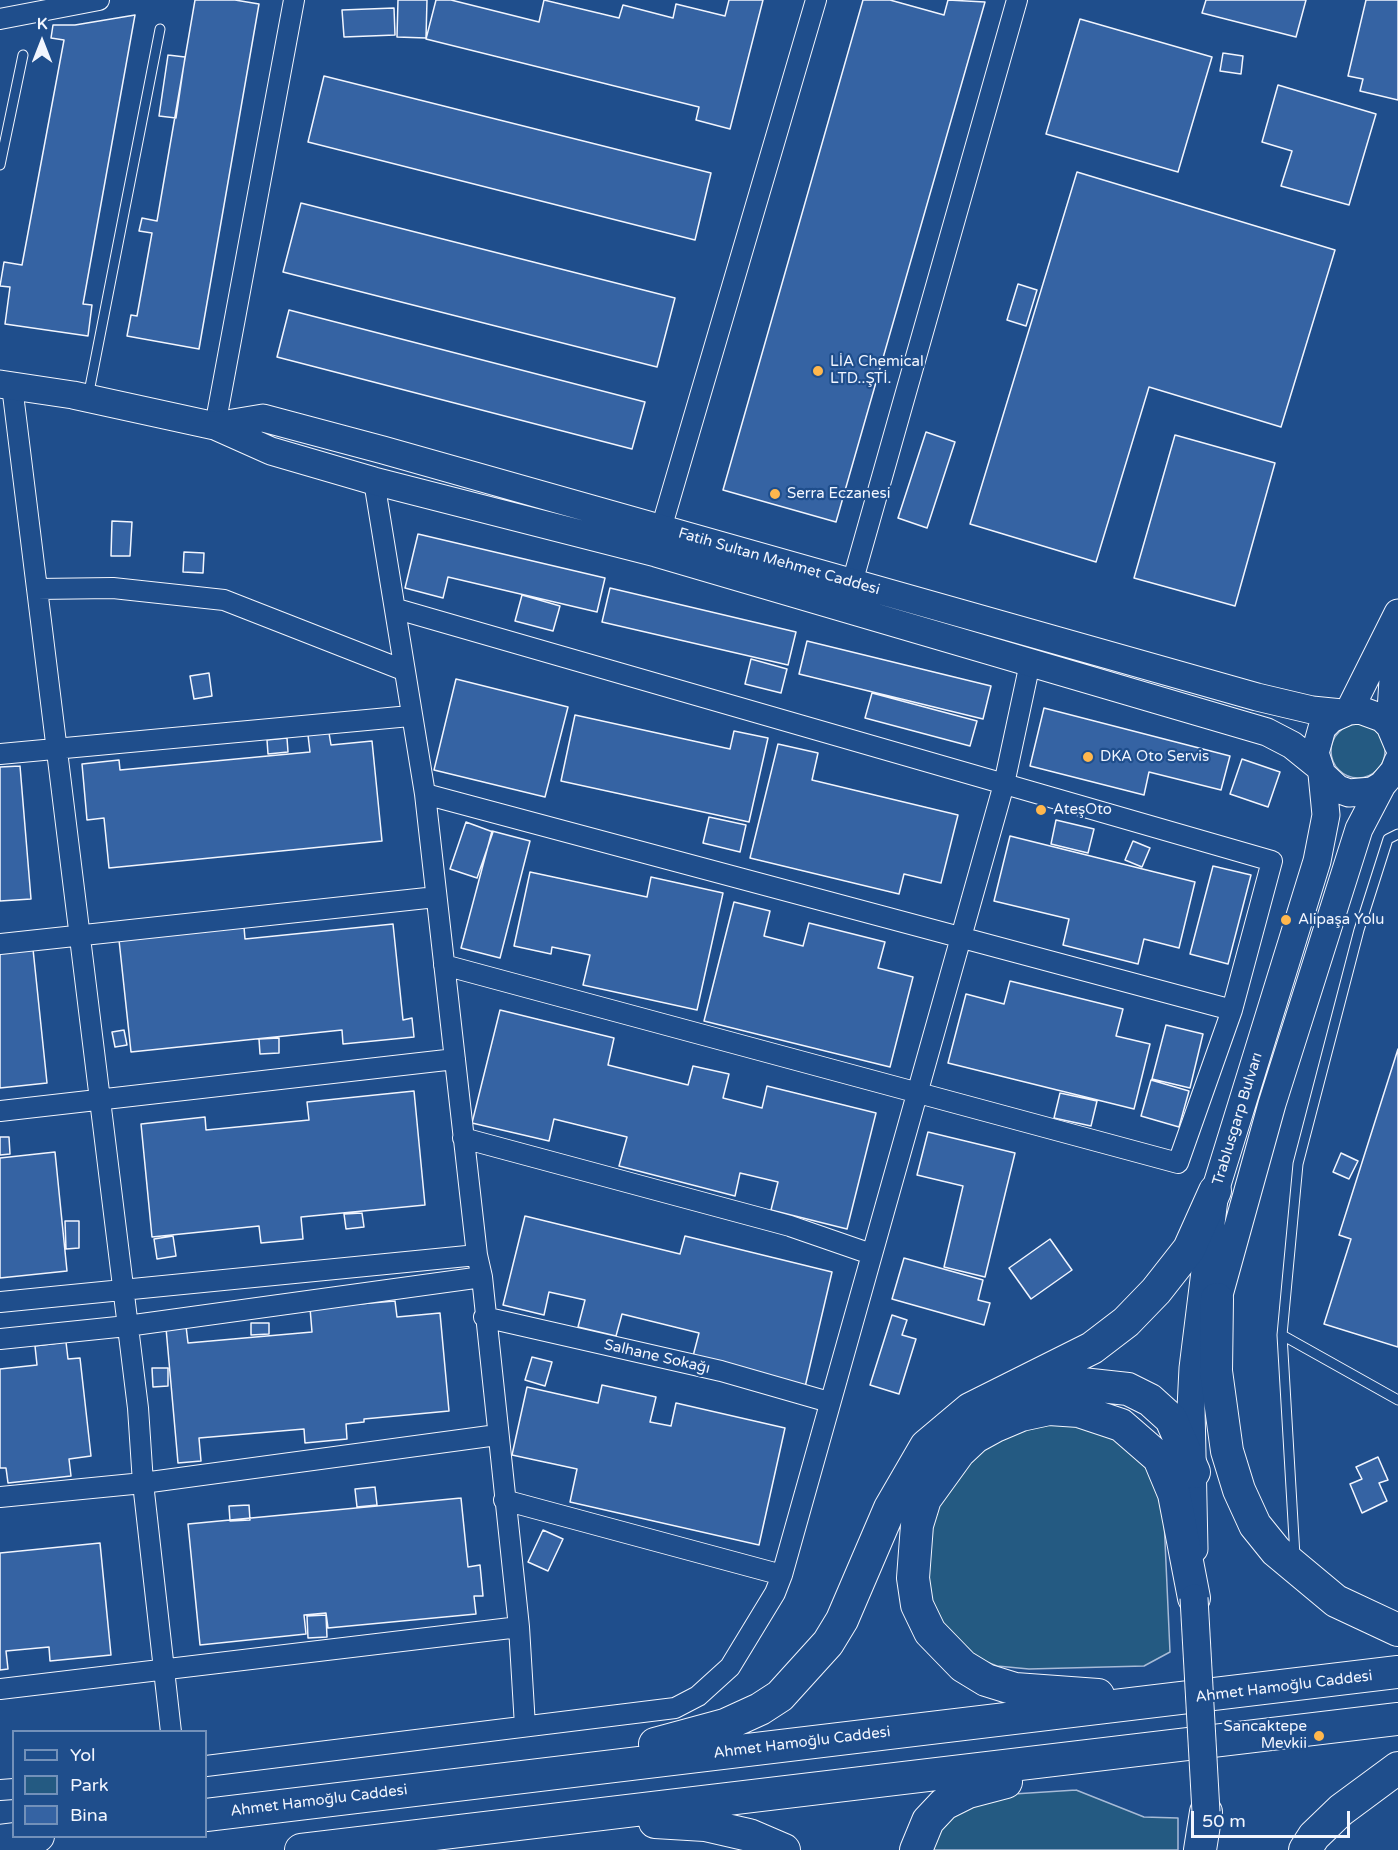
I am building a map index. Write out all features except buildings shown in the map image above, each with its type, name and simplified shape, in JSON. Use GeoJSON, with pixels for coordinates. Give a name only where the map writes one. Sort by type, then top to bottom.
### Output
{"type":"FeatureCollection","features":[{"type":"Feature","properties":{"kind":"highway"},"geometry":{"type":"LineString","coordinates":[[538,1773],[725,1725],[760,1709],[780,1696],[828,1643],[842,1620],[890,1508],[926,1446],[952,1422],[996,1395],[1092,1348],[1126,1322],[1156,1291],[1189,1249],[1215,1191]]}},
{"type":"Feature","properties":{"kind":"highway"},"geometry":{"type":"LineString","coordinates":[[1217,1299],[1216,1371],[1227,1451],[1239,1490],[1255,1525],[1276,1551],[1336,1601],[1398,1630]]}},
{"type":"Feature","properties":{"kind":"highway"},"geometry":{"type":"LineString","coordinates":[[996,1395],[1045,1384],[1106,1384],[1128,1389],[1150,1400],[1171,1419],[1194,1472]]}},
{"type":"Feature","properties":{"kind":"highway"},"geometry":{"type":"LineString","coordinates":[[1177,1701],[1015,1689],[986,1680],[963,1666],[930,1632],[917,1605],[913,1578],[914,1552],[925,1499],[959,1452],[975,1437],[995,1426],[1021,1415],[1049,1409],[1079,1410],[1102,1417],[1121,1425],[1159,1458],[1174,1494],[1194,1598]]}},
{"type":"Feature","properties":{"kind":"highway","name":"Ahmet Hamoğlu Caddesi"},"geometry":{"type":"LineString","coordinates":[[207,1815],[538,1773],[1177,1701],[1398,1672]]}},
{"type":"Feature","properties":{"kind":"highway"},"geometry":{"type":"LineString","coordinates":[[301,1850],[1398,1719]]}},
{"type":"Feature","properties":{"kind":"highway"},"geometry":{"type":"LineString","coordinates":[[916,1850],[928,1821],[944,1804],[968,1792],[1001,1782],[1075,1772],[1177,1747]]}},
{"type":"Feature","properties":{"kind":"highway"},"geometry":{"type":"LineString","coordinates":[[1305,1850],[1314,1836],[1341,1810],[1398,1768]]}},
{"type":"Feature","properties":{"kind":"highway"},"geometry":{"type":"LineString","coordinates":[[1200,1850],[1206,1812]]}},
{"type":"Feature","properties":{"kind":"highway"},"geometry":{"type":"LineString","coordinates":[[507,1825],[653,1822],[705,1825],[749,1835],[784,1850]]}},
{"type":"Feature","properties":{"kind":"highway"},"geometry":{"type":"LineString","coordinates":[[0,1841],[23,1838]]}},
{"type":"Feature","properties":{"kind":"main road","name":"Fatih Sultan Mehmet Caddesi"},"geometry":{"type":"LineString","coordinates":[[6,385],[88,399],[215,426],[271,452],[374,481],[852,583],[1257,698],[1312,710],[1346,712]]}},
{"type":"Feature","properties":{"kind":"main road","name":"Fatih Sultan Mehmet Caddesi"},"geometry":{"type":"LineString","coordinates":[[215,426],[263,418],[383,450],[1030,663],[1267,732],[1292,745],[1320,770]]}},
{"type":"Feature","properties":{"kind":"main road"},"geometry":{"type":"LineString","coordinates":[[374,481],[383,450]]}},
{"type":"Feature","properties":{"kind":"main road"},"geometry":{"type":"LineString","coordinates":[[1346,712],[1398,613]]}},
{"type":"Feature","properties":{"kind":"main road","name":"Trablusgarp Bulvarı"},"geometry":{"type":"LineString","coordinates":[[1194,1472],[1204,1370],[1217,1299],[1272,1104],[1359,830],[1393,757],[1393,653],[1398,625]]}},
{"type":"Feature","properties":{"kind":"main road"},"geometry":{"type":"LineString","coordinates":[[1030,663],[1036,635]]}},
{"type":"Feature","properties":{"kind":"main road"},"geometry":{"type":"LineString","coordinates":[[1346,712],[1371,713],[1393,757],[1372,791],[1349,793],[1338,789],[1320,770],[1315,753],[1322,728],[1331,719],[1346,712]]}},
{"type":"Feature","properties":{"kind":"main road","name":"Trablusgarp Bulvarı"},"geometry":{"type":"LineString","coordinates":[[1208,1850],[1194,1598],[1194,1472],[1191,1408],[1193,1368],[1215,1191],[1317,861],[1326,815],[1320,770]]}},
{"type":"Feature","properties":{"kind":"street"},"geometry":{"type":"LineString","coordinates":[[0,19],[99,0]]}},
{"type":"Feature","properties":{"kind":"street"},"geometry":{"type":"LineString","coordinates":[[215,426],[294,0]]}},
{"type":"Feature","properties":{"kind":"street"},"geometry":{"type":"LineString","coordinates":[[658,541],[816,0]]}},
{"type":"Feature","properties":{"kind":"street"},"geometry":{"type":"LineString","coordinates":[[852,583],[1017,0]]}},
{"type":"Feature","properties":{"kind":"street"},"geometry":{"type":"LineString","coordinates":[[6,385],[37,589],[124,1292],[138,1408],[142,1483],[171,1730]]}},
{"type":"Feature","properties":{"kind":"street"},"geometry":{"type":"LineString","coordinates":[[374,481],[397,609],[410,717],[425,794],[463,1138],[477,1255],[482,1277],[484,1317],[519,1627],[525,1725]]}},
{"type":"Feature","properties":{"kind":"street"},"geometry":{"type":"LineString","coordinates":[[37,589],[113,588],[224,600],[403,670]]}},
{"type":"Feature","properties":{"kind":"street"},"geometry":{"type":"LineString","coordinates":[[397,609],[1272,861],[1232,1010],[1178,1163],[444,965]]}},
{"type":"Feature","properties":{"kind":"street"},"geometry":{"type":"LineString","coordinates":[[207,1766],[675,1708],[698,1696],[730,1667],[776,1593],[782,1575],[1004,784],[1030,663]]}},
{"type":"Feature","properties":{"kind":"street"},"geometry":{"type":"LineString","coordinates":[[0,754],[410,717]]}},
{"type":"Feature","properties":{"kind":"street"},"geometry":{"type":"LineString","coordinates":[[425,794],[1232,1010]]}},
{"type":"Feature","properties":{"kind":"street"},"geometry":{"type":"LineString","coordinates":[[0,944],[436,897]]}},
{"type":"Feature","properties":{"kind":"street"},"geometry":{"type":"LineString","coordinates":[[0,1111],[455,1059]]}},
{"type":"Feature","properties":{"kind":"street"},"geometry":{"type":"LineString","coordinates":[[463,1138],[790,1226],[871,1254]]}},
{"type":"Feature","properties":{"kind":"street"},"geometry":{"type":"LineString","coordinates":[[0,1302],[124,1292],[477,1255]]}},
{"type":"Feature","properties":{"kind":"street"},"geometry":{"type":"LineString","coordinates":[[0,1339],[127,1326],[482,1277]]}},
{"type":"Feature","properties":{"kind":"street","name":"Salhane Sokağı"},"geometry":{"type":"LineString","coordinates":[[484,1317],[721,1371],[829,1402]]}},
{"type":"Feature","properties":{"kind":"street"},"geometry":{"type":"LineString","coordinates":[[0,1497],[142,1483],[497,1435]]}},
{"type":"Feature","properties":{"kind":"street"},"geometry":{"type":"LineString","coordinates":[[504,1500],[782,1575]]}},
{"type":"Feature","properties":{"kind":"street"},"geometry":{"type":"LineString","coordinates":[[0,1689],[519,1627]]}},
{"type":"Feature","properties":{"kind":"lane"},"geometry":{"type":"LineString","coordinates":[[88,399],[160,29]]}},
{"type":"Feature","properties":{"kind":"lane"},"geometry":{"type":"LineString","coordinates":[[0,165],[23,55]]}},
{"type":"Feature","properties":{"kind":"lane"},"geometry":{"type":"LineString","coordinates":[[1296,1568],[1282,1335],[1298,1164],[1359,930],[1388,839],[1398,834]]}},
{"type":"Feature","properties":{"kind":"lane"},"geometry":{"type":"LineString","coordinates":[[1282,1335],[1398,1400]]}},
{"type":"Feature","properties":{"kind":"green space"},"geometry":{"type":"Polygon","coordinates":[[[1358,724],[1368,726],[1377,732],[1383,741],[1385,751],[1383,761],[1377,770],[1368,776],[1358,778],[1348,776],[1339,770],[1333,761],[1331,751],[1333,741],[1339,732],[1348,726],[1358,724]]]}},
{"type":"Feature","properties":{"kind":"green space"},"geometry":{"type":"Polygon","coordinates":[[[1088,1417],[1146,1458],[1163,1497],[1170,1652],[1144,1666],[1029,1669],[997,1666],[966,1654],[927,1612],[931,1502],[998,1430],[1088,1417]]]}},
{"type":"Feature","properties":{"kind":"green space"},"geometry":{"type":"Polygon","coordinates":[[[1076,1790],[1144,1817],[1178,1818],[1178,1850],[921,1850],[967,1797],[1076,1790]]]}},
{"type":"Feature","properties":{"kind":"place","name":"LİA Chemical LTD..ŞTİ."},"geometry":{"type":"Point","coordinates":[818,371]}},
{"type":"Feature","properties":{"kind":"place","name":"Serra Eczanesi"},"geometry":{"type":"Point","coordinates":[775,494]}},
{"type":"Feature","properties":{"kind":"place","name":"DKA Oto Servis"},"geometry":{"type":"Point","coordinates":[1088,757]}},
{"type":"Feature","properties":{"kind":"place","name":"AteşOto"},"geometry":{"type":"Point","coordinates":[1041,810]}},
{"type":"Feature","properties":{"kind":"place","name":"Alipaşa Yolu"},"geometry":{"type":"Point","coordinates":[1286,920]}},
{"type":"Feature","properties":{"kind":"place","name":"Sancaktepe Mevkii"},"geometry":{"type":"Point","coordinates":[1319,1736]}}]}
